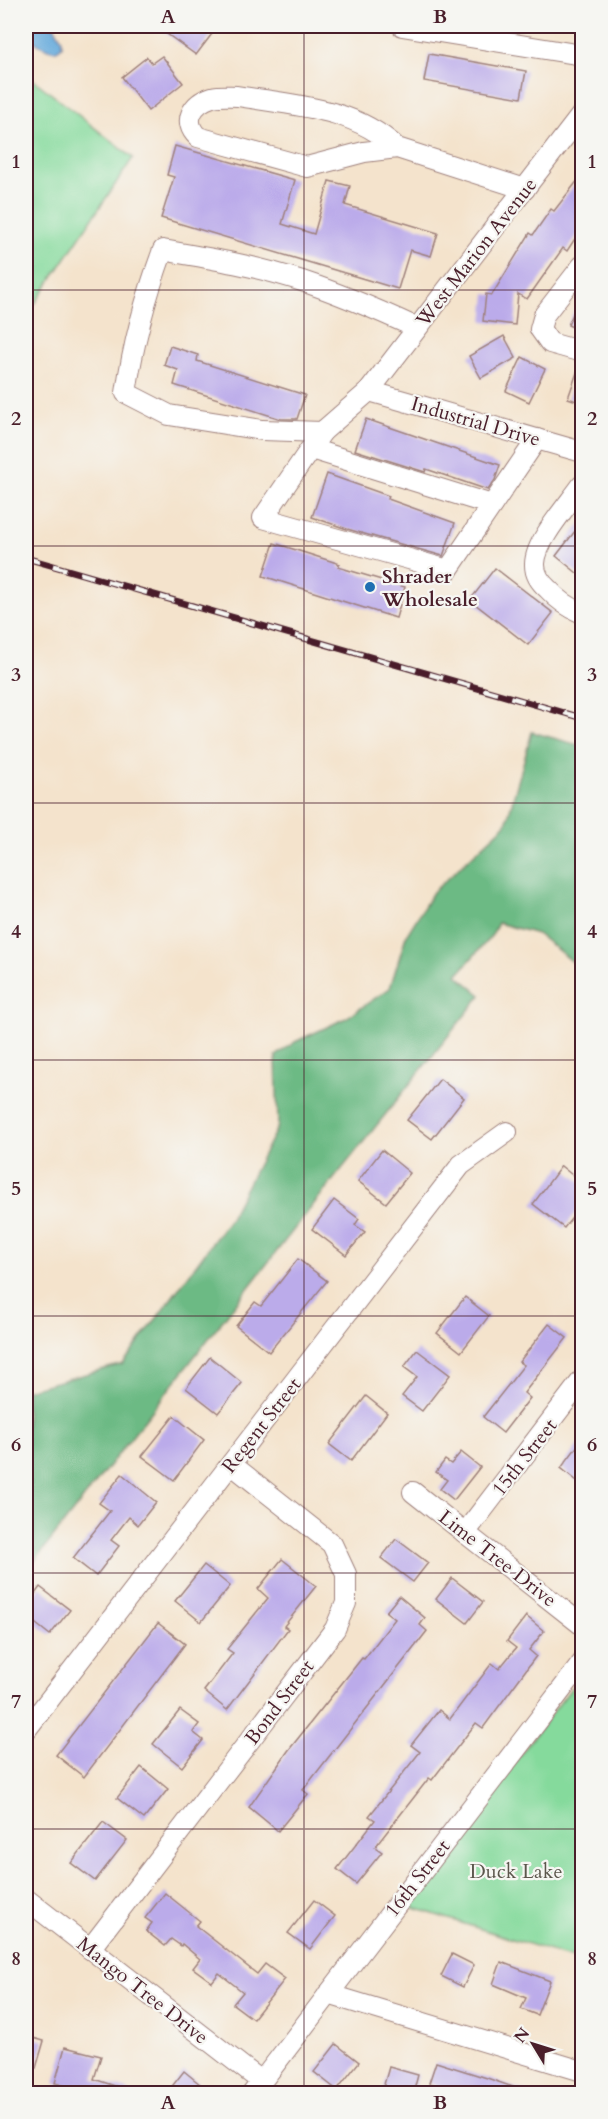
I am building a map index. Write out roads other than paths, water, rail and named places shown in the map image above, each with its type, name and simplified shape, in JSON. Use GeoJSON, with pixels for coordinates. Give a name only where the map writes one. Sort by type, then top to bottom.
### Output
{"type":"FeatureCollection","features":[{"type":"Feature","properties":{"kind":"street"},"geometry":{"type":"LineString","coordinates":[[402,26],[582,55]]}},
{"type":"Feature","properties":{"kind":"street"},"geometry":{"type":"LineString","coordinates":[[397,148],[385,137],[340,115],[237,96],[222,95],[204,101],[191,114],[189,122],[191,130],[198,137],[307,167],[364,152],[397,148],[525,189]]}},
{"type":"Feature","properties":{"kind":"street","name":"West Marion Avenue"},"geometry":{"type":"LineString","coordinates":[[492,505],[447,570],[263,518],[322,432],[369,391],[582,114]]}},
{"type":"Feature","properties":{"kind":"street"},"geometry":{"type":"LineString","coordinates":[[322,432],[262,430],[169,416],[126,393],[130,363],[148,291],[162,250],[218,259],[301,281],[378,310],[417,328]]}},
{"type":"Feature","properties":{"kind":"street"},"geometry":{"type":"LineString","coordinates":[[582,266],[544,315],[540,329],[550,343],[582,352]]}},
{"type":"Feature","properties":{"kind":"street","name":"Industrial Drive"},"geometry":{"type":"LineString","coordinates":[[369,391],[582,452]]}},
{"type":"Feature","properties":{"kind":"street"},"geometry":{"type":"LineString","coordinates":[[311,449],[492,505],[537,439]]}},
{"type":"Feature","properties":{"kind":"street"},"geometry":{"type":"LineString","coordinates":[[582,485],[538,549],[535,564],[536,573],[542,584],[556,598],[582,613]]}},
{"type":"Feature","properties":{"kind":"street","name":"Regent Street"},"geometry":{"type":"LineString","coordinates":[[26,1730],[461,1165],[507,1132]]}},
{"type":"Feature","properties":{"kind":"street","name":"15th Street"},"geometry":{"type":"LineString","coordinates":[[465,1533],[582,1380]]}},
{"type":"Feature","properties":{"kind":"street","name":"Bond Street"},"geometry":{"type":"LineString","coordinates":[[90,1949],[335,1629],[346,1603],[346,1574],[332,1544],[231,1464]]}},
{"type":"Feature","properties":{"kind":"street","name":"Lime Tree Drive"},"geometry":{"type":"LineString","coordinates":[[413,1492],[582,1625]]}},
{"type":"Feature","properties":{"kind":"street","name":"16th Street"},"geometry":{"type":"LineString","coordinates":[[256,2087],[582,1663]]}},
{"type":"Feature","properties":{"kind":"street","name":"Mango Tree Drive"},"geometry":{"type":"LineString","coordinates":[[26,1899],[256,2087]]}},
{"type":"Feature","properties":{"kind":"street"},"geometry":{"type":"LineString","coordinates":[[328,1994],[582,2071]]}},
{"type":"Feature","properties":{"kind":"water"},"geometry":{"type":"Polygon","coordinates":[[[26,26],[54,26],[62,40],[62,46],[56,51],[40,45],[26,35],[26,26]]]}},
{"type":"Feature","properties":{"kind":"railway"},"geometry":{"type":"LineString","coordinates":[[26,558],[582,718]]}},
{"type":"Feature","properties":{"kind":"place","name":"Shrader Wholesale"},"geometry":{"type":"Point","coordinates":[370,587]}},
{"type":"Feature","properties":{"kind":"park label","name":"Duck Lake"},"geometry":{"type":"Point","coordinates":[516,1871]}}]}
